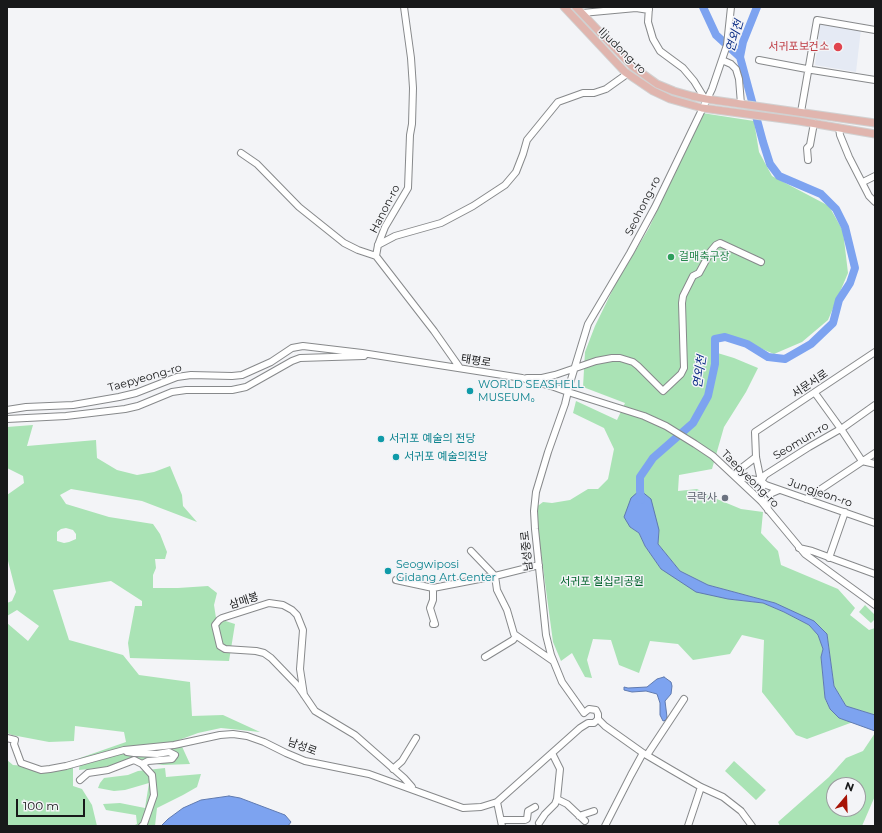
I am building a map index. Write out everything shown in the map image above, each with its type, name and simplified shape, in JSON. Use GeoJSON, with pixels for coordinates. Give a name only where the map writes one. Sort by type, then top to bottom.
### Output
{"type":"FeatureCollection","features":[{"type":"Feature","properties":{"kind":"main road","name":"Iljudong-ro"},"geometry":{"type":"LineString","coordinates":[[564,7],[627,74],[653,92],[670,99],[702,108],[720,109],[814,123]]}},
{"type":"Feature","properties":{"kind":"main road","name":"Iljudong-ro"},"geometry":{"type":"LineString","coordinates":[[576,7],[632,66],[657,84],[669,89],[706,99],[801,112]]}},
{"type":"Feature","properties":{"kind":"main road"},"geometry":{"type":"LineString","coordinates":[[801,112],[875,123]]}},
{"type":"Feature","properties":{"kind":"main road"},"geometry":{"type":"LineString","coordinates":[[814,123],[875,134]]}},
{"type":"Feature","properties":{"kind":"street","name":"Hanon-ro"},"geometry":{"type":"LineString","coordinates":[[376,256],[378,245],[385,227],[408,188],[413,88],[411,58],[404,7]]}},
{"type":"Feature","properties":{"kind":"street","name":"Seohong-ro"},"geometry":{"type":"LineString","coordinates":[[568,392],[588,324],[655,207],[706,99],[725,51],[731,7]]}},
{"type":"Feature","properties":{"kind":"street"},"geometry":{"type":"LineString","coordinates":[[582,13],[649,8],[648,22],[653,39],[660,51],[683,68],[706,99]]}},
{"type":"Feature","properties":{"kind":"street"},"geometry":{"type":"LineString","coordinates":[[801,112],[817,20],[875,30]]}},
{"type":"Feature","properties":{"kind":"street"},"geometry":{"type":"LineString","coordinates":[[722,60],[731,64],[736,69],[739,79],[741,104]]}},
{"type":"Feature","properties":{"kind":"street"},"geometry":{"type":"LineString","coordinates":[[759,60],[875,80]]}},
{"type":"Feature","properties":{"kind":"street"},"geometry":{"type":"LineString","coordinates":[[378,245],[395,236],[441,223],[473,206],[505,184],[516,172],[527,140],[558,102],[583,93],[594,93],[606,88],[627,74]]}},
{"type":"Feature","properties":{"kind":"street"},"geometry":{"type":"LineString","coordinates":[[808,160],[807,148],[810,145],[814,123]]}},
{"type":"Feature","properties":{"kind":"street"},"geometry":{"type":"LineString","coordinates":[[839,128],[840,135],[869,196],[875,202]]}},
{"type":"Feature","properties":{"kind":"street"},"geometry":{"type":"LineString","coordinates":[[241,153],[257,164],[299,207],[344,243],[358,250],[376,256],[434,331],[460,368]]}},
{"type":"Feature","properties":{"kind":"street"},"geometry":{"type":"LineString","coordinates":[[863,182],[875,176]]}},
{"type":"Feature","properties":{"kind":"street"},"geometry":{"type":"LineString","coordinates":[[522,378],[542,378],[612,358],[627,360],[638,366],[663,391],[681,374],[684,368],[683,296],[693,276],[699,273],[711,251],[720,243],[761,262]]}},
{"type":"Feature","properties":{"kind":"street","name":"Taepyeong-ro"},"geometry":{"type":"LineString","coordinates":[[7,410],[26,407],[73,404],[113,398],[136,393],[165,381],[184,376],[242,375],[271,362],[292,348],[303,346],[379,356]]}},
{"type":"Feature","properties":{"kind":"street","name":"서문서로"},"geometry":{"type":"LineString","coordinates":[[756,457],[755,432],[875,352]]}},
{"type":"Feature","properties":{"kind":"street","name":"태평로"},"geometry":{"type":"LineString","coordinates":[[379,356],[522,378],[568,392]]}},
{"type":"Feature","properties":{"kind":"street","name":"Taepyeong-ro"},"geometry":{"type":"LineString","coordinates":[[7,419],[66,416],[125,409],[138,406],[172,392],[186,390],[208,391],[246,388],[292,361],[300,358],[379,356]]}},
{"type":"Feature","properties":{"kind":"street","name":"Taepyeong-ro"},"geometry":{"type":"LineString","coordinates":[[568,392],[644,416],[666,426],[695,444],[712,456],[761,501],[808,556],[832,572],[875,605]]}},
{"type":"Feature","properties":{"kind":"street","name":"남성중로"},"geometry":{"type":"LineString","coordinates":[[568,392],[536,492],[534,511],[546,635],[553,661],[562,682],[586,716],[592,708],[596,710],[598,714],[597,721],[645,754],[700,787],[723,797],[741,811],[752,826]]}},
{"type":"Feature","properties":{"kind":"street"},"geometry":{"type":"LineString","coordinates":[[815,393],[841,428],[862,461],[875,464]]}},
{"type":"Feature","properties":{"kind":"street","name":"Seomun-ro"},"geometry":{"type":"LineString","coordinates":[[761,480],[765,475],[875,405]]}},
{"type":"Feature","properties":{"kind":"street"},"geometry":{"type":"LineString","coordinates":[[806,498],[875,453]]}},
{"type":"Feature","properties":{"kind":"street"},"geometry":{"type":"LineString","coordinates":[[761,480],[735,476],[739,470],[756,457],[761,480],[762,486],[761,501]]}},
{"type":"Feature","properties":{"kind":"street","name":"Jungjeon-ro"},"geometry":{"type":"LineString","coordinates":[[761,480],[766,485],[779,490],[806,498],[875,523]]}},
{"type":"Feature","properties":{"kind":"street"},"geometry":{"type":"LineString","coordinates":[[768,510],[768,497],[772,493],[779,490]]}},
{"type":"Feature","properties":{"kind":"street"},"geometry":{"type":"LineString","coordinates":[[829,558],[845,512]]}},
{"type":"Feature","properties":{"kind":"street"},"geometry":{"type":"LineString","coordinates":[[800,548],[875,574]]}},
{"type":"Feature","properties":{"kind":"street"},"geometry":{"type":"LineString","coordinates":[[471,551],[495,576],[497,590],[507,610],[514,634],[553,661]]}},
{"type":"Feature","properties":{"kind":"street"},"geometry":{"type":"LineString","coordinates":[[396,580],[433,588],[495,576],[539,565]]}},
{"type":"Feature","properties":{"kind":"street"},"geometry":{"type":"LineString","coordinates":[[433,588],[433,600],[430,608],[435,624],[433,624]]}},
{"type":"Feature","properties":{"kind":"street","name":"삼매봉"},"geometry":{"type":"LineString","coordinates":[[304,695],[300,669],[303,630],[297,615],[292,610],[282,605],[269,603],[219,620],[215,625],[220,646],[225,649],[256,651],[264,653],[271,658],[291,678],[304,695],[310,706],[355,735],[408,782],[412,787],[411,789]]}},
{"type":"Feature","properties":{"kind":"street"},"geometry":{"type":"LineString","coordinates":[[485,657],[513,640],[516,636]]}},
{"type":"Feature","properties":{"kind":"street"},"geometry":{"type":"LineString","coordinates":[[605,826],[645,754],[684,699]]}},
{"type":"Feature","properties":{"kind":"street"},"geometry":{"type":"LineString","coordinates":[[586,716],[597,721]]}},
{"type":"Feature","properties":{"kind":"street","name":"남성로"},"geometry":{"type":"LineString","coordinates":[[7,738],[15,740],[14,744],[21,763],[41,770],[66,766],[124,750],[174,745],[220,735],[233,734],[247,736],[264,742],[305,761],[369,774],[463,808],[481,807],[497,802],[580,728],[586,716]]}},
{"type":"Feature","properties":{"kind":"street"},"geometry":{"type":"LineString","coordinates":[[392,769],[402,761],[416,738]]}},
{"type":"Feature","properties":{"kind":"street"},"geometry":{"type":"LineString","coordinates":[[124,750],[134,754],[157,754],[169,752],[175,755],[172,760],[148,761],[142,764]]}},
{"type":"Feature","properties":{"kind":"street"},"geometry":{"type":"LineString","coordinates":[[539,823],[545,814],[555,804],[557,799],[560,769],[552,753]]}},
{"type":"Feature","properties":{"kind":"street"},"geometry":{"type":"LineString","coordinates":[[80,780],[88,773],[108,770],[134,760],[142,764],[152,775],[154,795],[142,826]]}},
{"type":"Feature","properties":{"kind":"street"},"geometry":{"type":"LineString","coordinates":[[688,826],[700,787]]}},
{"type":"Feature","properties":{"kind":"street"},"geometry":{"type":"LineString","coordinates":[[557,799],[567,804],[585,821]]}},
{"type":"Feature","properties":{"kind":"street"},"geometry":{"type":"LineString","coordinates":[[497,802],[501,823],[525,820],[527,819],[528,811],[534,807]]}},
{"type":"Feature","properties":{"kind":"street"},"geometry":{"type":"LineString","coordinates":[[579,816],[594,811]]}},
{"type":"Feature","properties":{"kind":"shaded area","name":"서귀포보건소"},"geometry":{"type":"Polygon","coordinates":[[[820,24],[861,29],[856,72],[815,65],[820,24]]]}},
{"type":"Feature","properties":{"kind":"green space","name":"서귀포 칠십리공원"},"geometry":{"type":"Polygon","coordinates":[[[702,113],[754,121],[759,152],[772,176],[829,206],[843,231],[848,273],[828,320],[802,342],[774,354],[736,338],[713,337],[711,351],[734,358],[758,368],[746,392],[724,427],[712,469],[679,475],[678,491],[697,489],[741,509],[763,512],[761,533],[778,551],[781,565],[838,589],[855,608],[850,615],[869,630],[875,628],[875,715],[846,706],[834,686],[827,634],[775,603],[708,585],[680,571],[658,544],[659,530],[630,527],[639,533],[645,546],[661,569],[728,599],[763,603],[809,625],[818,635],[823,649],[821,657],[825,699],[830,709],[839,718],[853,722],[807,739],[796,735],[762,692],[764,640],[742,635],[730,654],[693,660],[678,644],[650,641],[639,673],[619,665],[611,640],[593,639],[587,660],[592,678],[585,677],[572,653],[561,661],[553,642],[535,508],[543,502],[552,503],[570,500],[588,489],[598,489],[608,479],[614,449],[604,428],[573,413],[576,401],[617,420],[625,403],[583,387],[585,352],[595,326],[615,285],[649,228],[702,113]]]}},
{"type":"Feature","properties":{"kind":"green space"},"geometry":{"type":"Polygon","coordinates":[[[33,425],[27,446],[96,440],[97,458],[117,470],[137,475],[154,472],[170,466],[182,495],[183,506],[197,522],[142,501],[71,489],[60,495],[66,504],[109,517],[153,524],[160,534],[167,552],[165,559],[155,559],[156,568],[153,575],[153,588],[208,586],[217,593],[214,605],[216,618],[235,624],[229,661],[130,658],[128,643],[135,606],[142,606],[142,601],[111,581],[53,590],[69,640],[123,655],[139,675],[190,682],[192,716],[223,715],[260,732],[221,728],[198,733],[179,740],[190,764],[163,765],[136,761],[109,767],[79,770],[80,758],[126,742],[124,732],[75,726],[74,741],[49,742],[7,733],[7,623],[28,641],[39,626],[17,610],[7,616],[7,603],[12,601],[16,592],[7,557],[7,495],[24,483],[23,476],[7,468],[7,427],[33,425]],[[66,528],[61,529],[57,532],[57,541],[64,543],[76,539],[76,534],[73,530],[66,528]]]}},
{"type":"Feature","properties":{"kind":"green space"},"geometry":{"type":"Polygon","coordinates":[[[865,605],[875,615],[875,619],[871,623],[859,612],[865,605]]]}},
{"type":"Feature","properties":{"kind":"green space"},"geometry":{"type":"Polygon","coordinates":[[[875,733],[875,796],[866,817],[866,777],[829,777],[846,758],[863,751],[875,733]]]}},
{"type":"Feature","properties":{"kind":"green space"},"geometry":{"type":"Polygon","coordinates":[[[7,760],[13,765],[27,766],[48,772],[73,767],[73,786],[82,789],[92,805],[97,826],[7,826],[7,760]]]}},
{"type":"Feature","properties":{"kind":"green space"},"geometry":{"type":"Polygon","coordinates":[[[734,761],[766,790],[756,800],[725,771],[734,761]]]}},
{"type":"Feature","properties":{"kind":"green space"},"geometry":{"type":"Polygon","coordinates":[[[165,768],[166,777],[201,774],[197,787],[157,808],[155,826],[133,826],[137,824],[136,815],[106,810],[103,804],[120,803],[145,808],[149,783],[125,790],[114,791],[98,788],[104,778],[128,775],[138,771],[165,768]]]}},
{"type":"Feature","properties":{"kind":"green space"},"geometry":{"type":"Polygon","coordinates":[[[826,780],[826,817],[866,817],[862,826],[780,826],[778,822],[826,780]]]}},
{"type":"Feature","properties":{"kind":"water"},"geometry":{"type":"Polygon","coordinates":[[[640,490],[651,499],[659,530],[658,544],[680,571],[708,585],[775,603],[814,621],[827,634],[834,686],[846,706],[875,715],[875,731],[839,718],[830,709],[825,698],[821,657],[823,649],[818,635],[809,625],[763,603],[728,599],[696,592],[661,569],[645,546],[639,533],[630,527],[624,517],[631,498],[640,490]]]}},
{"type":"Feature","properties":{"kind":"water"},"geometry":{"type":"Polygon","coordinates":[[[664,677],[671,682],[672,686],[671,694],[665,701],[667,717],[666,720],[663,721],[660,715],[660,703],[657,694],[646,691],[632,692],[624,690],[624,687],[647,687],[657,679],[664,677]]]}},
{"type":"Feature","properties":{"kind":"water"},"geometry":{"type":"Polygon","coordinates":[[[229,796],[240,798],[285,815],[291,822],[288,826],[161,826],[183,808],[201,800],[229,796]]]}},
{"type":"Feature","properties":{"kind":"waterway"},"geometry":{"type":"LineString","coordinates":[[703,7],[716,35],[740,57]]}},
{"type":"Feature","properties":{"kind":"waterway","name":"연외천"},"geometry":{"type":"LineString","coordinates":[[641,500],[640,477],[653,458],[693,423],[708,396],[715,364],[715,339],[725,337],[747,344],[768,357],[785,359],[811,344],[833,323],[839,300],[850,283],[855,268],[845,227],[836,209],[821,194],[779,176],[770,164],[740,57],[743,42],[757,7]]}},
{"type":"Feature","properties":{"kind":"place","name":"서귀포보건소"},"geometry":{"type":"Point","coordinates":[838,47]}},
{"type":"Feature","properties":{"kind":"place","name":"걸매축구장"},"geometry":{"type":"Point","coordinates":[671,257]}},
{"type":"Feature","properties":{"kind":"place","name":"WORLD SEASHELL MUSEUM。"},"geometry":{"type":"Point","coordinates":[470,391]}},
{"type":"Feature","properties":{"kind":"place","name":"서귀포 예술의 전당"},"geometry":{"type":"Point","coordinates":[381,439]}},
{"type":"Feature","properties":{"kind":"place","name":"서귀포 예술의전당"},"geometry":{"type":"Point","coordinates":[396,457]}},
{"type":"Feature","properties":{"kind":"place","name":"극락사"},"geometry":{"type":"Point","coordinates":[725,498]}},
{"type":"Feature","properties":{"kind":"place","name":"Seogwiposi Gidang Art Center"},"geometry":{"type":"Point","coordinates":[388,571]}}]}
